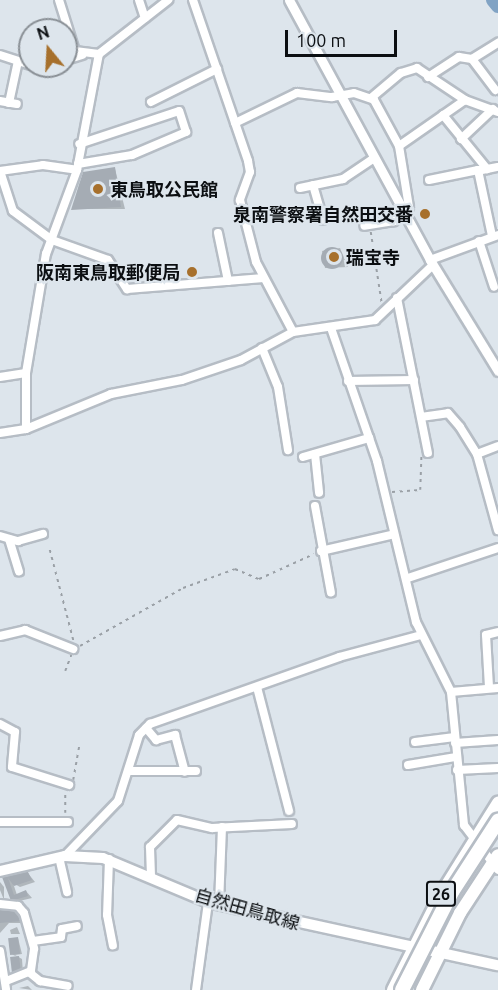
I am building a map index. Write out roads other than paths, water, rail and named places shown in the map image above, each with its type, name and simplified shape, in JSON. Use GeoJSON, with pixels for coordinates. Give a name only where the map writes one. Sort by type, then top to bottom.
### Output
{"type":"FeatureCollection","features":[{"type":"Feature","properties":{"kind":"highway","name":"26"},"geometry":{"type":"LineString","coordinates":[[393,990],[411,947],[498,803]]}},
{"type":"Feature","properties":{"kind":"highway","name":"26"},"geometry":{"type":"LineString","coordinates":[[402,990],[453,892],[498,822]]}},
{"type":"Feature","properties":{"kind":"highway","name":"26"},"geometry":{"type":"LineString","coordinates":[[422,990],[496,863]]}},
{"type":"Feature","properties":{"kind":"main road","name":"自然田鳥取線"},"geometry":{"type":"LineString","coordinates":[[0,870],[62,856],[109,859],[214,903],[498,965]]}},
{"type":"Feature","properties":{"kind":"street"},"geometry":{"type":"LineString","coordinates":[[59,0],[75,51],[82,55]]}},
{"type":"Feature","properties":{"kind":"street"},"geometry":{"type":"LineString","coordinates":[[139,0],[145,18]]}},
{"type":"Feature","properties":{"kind":"street"},"geometry":{"type":"LineString","coordinates":[[78,56],[99,54],[168,0]]}},
{"type":"Feature","properties":{"kind":"street"},"geometry":{"type":"LineString","coordinates":[[193,0],[250,172],[240,200],[264,278],[293,332]]}},
{"type":"Feature","properties":{"kind":"street"},"geometry":{"type":"LineString","coordinates":[[289,0],[431,262],[498,371]]}},
{"type":"Feature","properties":{"kind":"street"},"geometry":{"type":"LineString","coordinates":[[428,77],[459,57],[472,59],[498,43]]}},
{"type":"Feature","properties":{"kind":"street"},"geometry":{"type":"LineString","coordinates":[[26,429],[26,373],[52,240],[78,167],[79,144],[99,54]]}},
{"type":"Feature","properties":{"kind":"street"},"geometry":{"type":"LineString","coordinates":[[0,55],[18,61],[9,103]]}},
{"type":"Feature","properties":{"kind":"street"},"geometry":{"type":"LineString","coordinates":[[472,59],[496,89],[483,102]]}},
{"type":"Feature","properties":{"kind":"street"},"geometry":{"type":"LineString","coordinates":[[151,102],[217,69]]}},
{"type":"Feature","properties":{"kind":"street"},"geometry":{"type":"LineString","coordinates":[[235,123],[297,93],[371,98],[411,69],[465,100],[483,102],[496,110],[461,139]]}},
{"type":"Feature","properties":{"kind":"street"},"geometry":{"type":"LineString","coordinates":[[366,225],[394,221],[409,207],[399,146],[371,98]]}},
{"type":"Feature","properties":{"kind":"street"},"geometry":{"type":"LineString","coordinates":[[399,146],[465,100]]}},
{"type":"Feature","properties":{"kind":"street"},"geometry":{"type":"LineString","coordinates":[[79,144],[178,111],[186,132],[132,154],[78,167],[43,165],[0,171],[13,211],[52,240],[108,260],[127,289],[264,278]]}},
{"type":"Feature","properties":{"kind":"street"},"geometry":{"type":"LineString","coordinates":[[443,115],[487,169]]}},
{"type":"Feature","properties":{"kind":"street"},"geometry":{"type":"LineString","coordinates":[[300,188],[343,179],[374,158]]}},
{"type":"Feature","properties":{"kind":"street"},"geometry":{"type":"LineString","coordinates":[[429,180],[498,167]]}},
{"type":"Feature","properties":{"kind":"street"},"geometry":{"type":"LineString","coordinates":[[0,433],[26,429],[74,405],[182,380],[262,348],[293,332],[357,326],[385,311],[431,262],[495,236],[478,170]]}},
{"type":"Feature","properties":{"kind":"street"},"geometry":{"type":"LineString","coordinates":[[313,185],[323,220]]}},
{"type":"Feature","properties":{"kind":"street"},"geometry":{"type":"LineString","coordinates":[[218,233],[228,281]]}},
{"type":"Feature","properties":{"kind":"street"},"geometry":{"type":"LineString","coordinates":[[479,241],[494,287]]}},
{"type":"Feature","properties":{"kind":"street"},"geometry":{"type":"LineString","coordinates":[[397,298],[428,453]]}},
{"type":"Feature","properties":{"kind":"street"},"geometry":{"type":"LineString","coordinates":[[331,328],[369,438],[391,535],[408,578],[421,635],[451,692],[464,825],[496,863]]}},
{"type":"Feature","properties":{"kind":"street"},"geometry":{"type":"LineString","coordinates":[[262,348],[278,387],[288,450]]}},
{"type":"Feature","properties":{"kind":"street"},"geometry":{"type":"LineString","coordinates":[[0,376],[26,373]]}},
{"type":"Feature","properties":{"kind":"street"},"geometry":{"type":"LineString","coordinates":[[348,381],[414,380]]}},
{"type":"Feature","properties":{"kind":"street"},"geometry":{"type":"LineString","coordinates":[[421,417],[448,413],[477,454],[498,530]]}},
{"type":"Feature","properties":{"kind":"street"},"geometry":{"type":"LineString","coordinates":[[303,457],[369,438]]}},
{"type":"Feature","properties":{"kind":"street"},"geometry":{"type":"LineString","coordinates":[[477,454],[498,446]]}},
{"type":"Feature","properties":{"kind":"street"},"geometry":{"type":"LineString","coordinates":[[315,454],[319,493]]}},
{"type":"Feature","properties":{"kind":"street"},"geometry":{"type":"LineString","coordinates":[[315,506],[321,552],[331,593]]}},
{"type":"Feature","properties":{"kind":"street"},"geometry":{"type":"LineString","coordinates":[[0,536],[9,539],[43,534]]}},
{"type":"Feature","properties":{"kind":"street"},"geometry":{"type":"LineString","coordinates":[[321,552],[391,535]]}},
{"type":"Feature","properties":{"kind":"street"},"geometry":{"type":"LineString","coordinates":[[9,539],[19,572]]}},
{"type":"Feature","properties":{"kind":"street"},"geometry":{"type":"LineString","coordinates":[[408,578],[498,548]]}},
{"type":"Feature","properties":{"kind":"street"},"geometry":{"type":"LineString","coordinates":[[0,636],[25,630],[73,649]]}},
{"type":"Feature","properties":{"kind":"street"},"geometry":{"type":"LineString","coordinates":[[489,687],[486,635],[498,632]]}},
{"type":"Feature","properties":{"kind":"street"},"geometry":{"type":"LineString","coordinates":[[67,892],[62,856],[118,801],[146,728],[257,687],[421,635]]}},
{"type":"Feature","properties":{"kind":"street"},"geometry":{"type":"LineString","coordinates":[[257,687],[290,811]]}},
{"type":"Feature","properties":{"kind":"street"},"geometry":{"type":"LineString","coordinates":[[451,692],[498,688]]}},
{"type":"Feature","properties":{"kind":"street"},"geometry":{"type":"LineString","coordinates":[[0,724],[15,732],[12,767],[69,785]]}},
{"type":"Feature","properties":{"kind":"street"},"geometry":{"type":"LineString","coordinates":[[146,728],[156,740],[175,735],[185,772]]}},
{"type":"Feature","properties":{"kind":"street"},"geometry":{"type":"LineString","coordinates":[[415,742],[498,740]]}},
{"type":"Feature","properties":{"kind":"street"},"geometry":{"type":"LineString","coordinates":[[408,765],[456,758]]}},
{"type":"Feature","properties":{"kind":"street"},"geometry":{"type":"LineString","coordinates":[[457,770],[498,768]]}},
{"type":"Feature","properties":{"kind":"street"},"geometry":{"type":"LineString","coordinates":[[130,771],[196,771]]}},
{"type":"Feature","properties":{"kind":"street"},"geometry":{"type":"LineString","coordinates":[[151,876],[150,847],[170,824],[183,819],[201,827],[292,824]]}},
{"type":"Feature","properties":{"kind":"street"},"geometry":{"type":"LineString","coordinates":[[0,822],[68,822]]}},
{"type":"Feature","properties":{"kind":"street"},"geometry":{"type":"LineString","coordinates":[[196,990],[214,903],[222,827]]}},
{"type":"Feature","properties":{"kind":"street"},"geometry":{"type":"LineString","coordinates":[[109,859],[107,915],[114,945]]}},
{"type":"Feature","properties":{"kind":"street"},"geometry":{"type":"LineString","coordinates":[[0,904],[18,906],[33,941],[30,973]]}},
{"type":"Feature","properties":{"kind":"street"},"geometry":{"type":"LineString","coordinates":[[33,941],[61,937],[62,929],[77,926]]}},
{"type":"Feature","properties":{"kind":"street"},"geometry":{"type":"LineString","coordinates":[[0,951],[6,986],[30,973]]}},
{"type":"Feature","properties":{"kind":"street"},"geometry":{"type":"LineString","coordinates":[[30,973],[40,981],[68,986]]}},
{"type":"Feature","properties":{"kind":"waterway"},"geometry":{"type":"LineString","coordinates":[[493,0],[498,6]]}},
{"type":"Feature","properties":{"kind":"place","name":"東鳥取公民館"},"geometry":{"type":"Point","coordinates":[98,189]}},
{"type":"Feature","properties":{"kind":"place","name":"泉南警察署自然田交番"},"geometry":{"type":"Point","coordinates":[425,214]}},
{"type":"Feature","properties":{"kind":"place","name":"瑞宝寺"},"geometry":{"type":"Point","coordinates":[334,257]}},
{"type":"Feature","properties":{"kind":"place","name":"阪南東鳥取郵便局"},"geometry":{"type":"Point","coordinates":[192,272]}}]}
